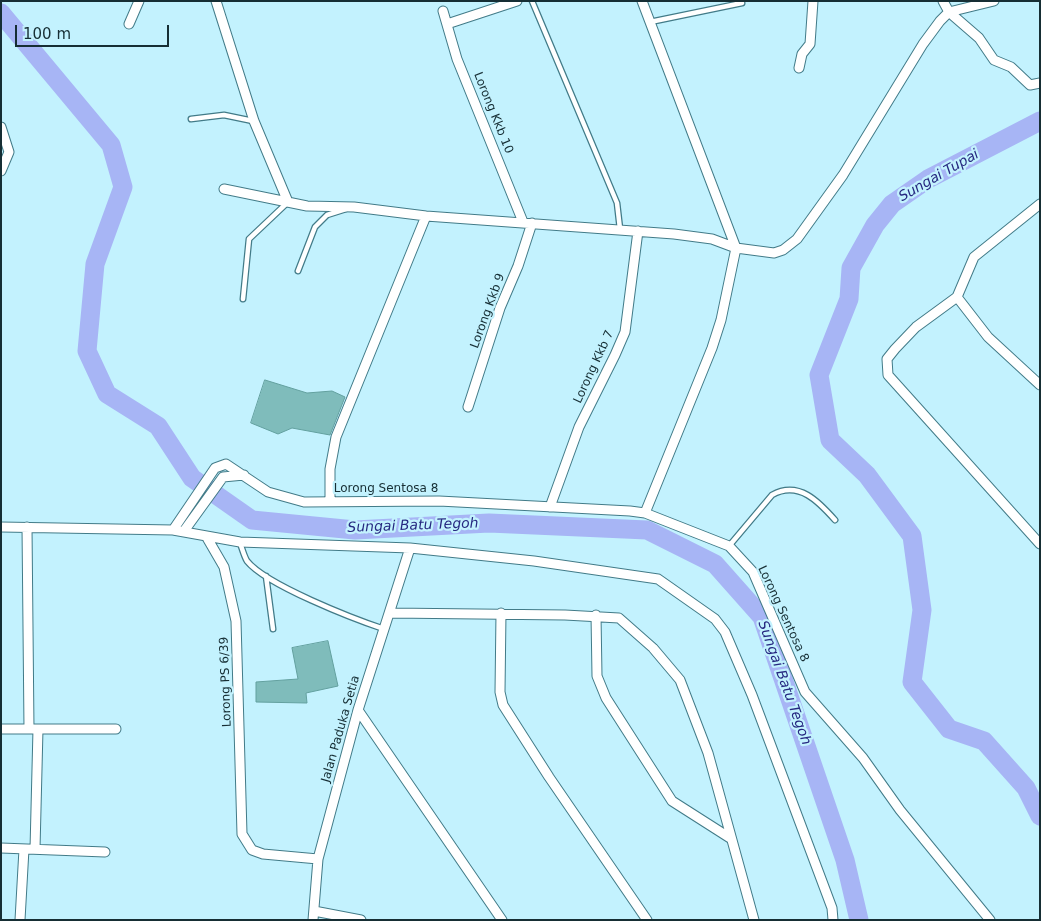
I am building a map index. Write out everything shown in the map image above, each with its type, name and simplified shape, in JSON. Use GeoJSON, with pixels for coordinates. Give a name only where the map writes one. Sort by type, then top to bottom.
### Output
{"type":"FeatureCollection","features":[{"type":"Feature","properties":{"kind":"street"},"geometry":{"type":"LineString","coordinates":[[129,24],[139,1]]}},
{"type":"Feature","properties":{"kind":"street"},"geometry":{"type":"LineString","coordinates":[[216,1],[254,121],[288,202]]}},
{"type":"Feature","properties":{"kind":"street"},"geometry":{"type":"LineString","coordinates":[[447,24],[517,1]]}},
{"type":"Feature","properties":{"kind":"street"},"geometry":{"type":"LineString","coordinates":[[642,1],[736,248],[721,320],[712,348],[645,513]]}},
{"type":"Feature","properties":{"kind":"street"},"geometry":{"type":"LineString","coordinates":[[799,68],[802,54],[810,44],[813,1]]}},
{"type":"Feature","properties":{"kind":"street"},"geometry":{"type":"LineString","coordinates":[[944,1],[950,12],[979,38],[996,62],[1011,67],[1030,85],[1040,83]]}},
{"type":"Feature","properties":{"kind":"street"},"geometry":{"type":"LineString","coordinates":[[224,189],[307,206],[354,207],[426,216],[620,229],[712,239],[736,248],[774,253],[783,250],[797,239],[843,175],[923,44],[940,21],[950,12],[994,1]]}},
{"type":"Feature","properties":{"kind":"street","name":"Lorong Kkb 10"},"geometry":{"type":"LineString","coordinates":[[443,11],[457,58],[528,222]]}},
{"type":"Feature","properties":{"kind":"street"},"geometry":{"type":"LineString","coordinates":[[1,127],[9,146],[1,171]]}},
{"type":"Feature","properties":{"kind":"street"},"geometry":{"type":"LineString","coordinates":[[1040,204],[974,257],[958,297],[916,327],[887,359],[888,375],[1040,544]]}},
{"type":"Feature","properties":{"kind":"street"},"geometry":{"type":"LineString","coordinates":[[330,502],[330,469],[336,437],[426,216]]}},
{"type":"Feature","properties":{"kind":"street","name":"Lorong Kkb 9"},"geometry":{"type":"LineString","coordinates":[[468,407],[500,308],[518,266],[528,222]]}},
{"type":"Feature","properties":{"kind":"street","name":"Lorong Kkb 7"},"geometry":{"type":"LineString","coordinates":[[550,507],[579,427],[620,346],[624,332],[638,231]]}},
{"type":"Feature","properties":{"kind":"street"},"geometry":{"type":"LineString","coordinates":[[958,297],[988,336],[1040,385]]}},
{"type":"Feature","properties":{"kind":"street","name":"Lorong Sentosa 8"},"geometry":{"type":"LineString","coordinates":[[173,530],[215,468],[226,464],[280,497],[304,502],[439,501],[645,513],[729,546],[753,572],[805,692],[863,758],[900,810],[985,918]]}},
{"type":"Feature","properties":{"kind":"street"},"geometry":{"type":"LineString","coordinates":[[184,531],[223,476],[244,475]]}},
{"type":"Feature","properties":{"kind":"street"},"geometry":{"type":"LineString","coordinates":[[1,527],[173,530],[240,542],[410,548],[534,561],[658,579],[715,619],[725,632],[752,695],[822,881],[832,908],[832,920]]}},
{"type":"Feature","properties":{"kind":"street"},"geometry":{"type":"LineString","coordinates":[[27,527],[34,729],[35,850]]}},
{"type":"Feature","properties":{"kind":"street","name":"Lorong PS 6/39"},"geometry":{"type":"LineString","coordinates":[[206,536],[224,567],[236,621],[242,834],[252,850],[263,854],[318,859]]}},
{"type":"Feature","properties":{"kind":"street","name":"Jalan Paduka Setia"},"geometry":{"type":"LineString","coordinates":[[313,915],[318,859],[358,710],[391,613],[410,548]]}},
{"type":"Feature","properties":{"kind":"street"},"geometry":{"type":"LineString","coordinates":[[391,613],[501,613],[619,618],[653,648],[680,680],[708,753],[754,920]]}},
{"type":"Feature","properties":{"kind":"street"},"geometry":{"type":"LineString","coordinates":[[501,613],[500,692],[503,705],[549,777],[647,920]]}},
{"type":"Feature","properties":{"kind":"street"},"geometry":{"type":"LineString","coordinates":[[596,616],[597,676],[606,698],[672,801],[730,838]]}},
{"type":"Feature","properties":{"kind":"street"},"geometry":{"type":"LineString","coordinates":[[358,710],[502,920]]}},
{"type":"Feature","properties":{"kind":"street"},"geometry":{"type":"LineString","coordinates":[[1,729],[116,729]]}},
{"type":"Feature","properties":{"kind":"street"},"geometry":{"type":"LineString","coordinates":[[1,848],[105,852]]}},
{"type":"Feature","properties":{"kind":"street"},"geometry":{"type":"LineString","coordinates":[[20,920],[24,849]]}},
{"type":"Feature","properties":{"kind":"street"},"geometry":{"type":"LineString","coordinates":[[313,915],[361,920]]}},
{"type":"Feature","properties":{"kind":"lane"},"geometry":{"type":"LineString","coordinates":[[532,1],[617,203],[620,229]]}},
{"type":"Feature","properties":{"kind":"lane"},"geometry":{"type":"LineString","coordinates":[[650,22],[742,3]]}},
{"type":"Feature","properties":{"kind":"lane"},"geometry":{"type":"LineString","coordinates":[[191,119],[224,115],[238,116],[254,121]]}},
{"type":"Feature","properties":{"kind":"lane"},"geometry":{"type":"LineString","coordinates":[[243,299],[249,239],[288,202]]}},
{"type":"Feature","properties":{"kind":"lane"},"geometry":{"type":"LineString","coordinates":[[298,271],[316,227],[327,215],[354,207]]}},
{"type":"Feature","properties":{"kind":"lane"},"geometry":{"type":"LineString","coordinates":[[729,546],[772,495],[780,492],[798,491],[809,494],[835,520]]}},
{"type":"Feature","properties":{"kind":"lane"},"geometry":{"type":"LineString","coordinates":[[240,542],[247,560],[266,576],[343,615],[384,629]]}},
{"type":"Feature","properties":{"kind":"lane"},"geometry":{"type":"LineString","coordinates":[[266,576],[273,629]]}},
{"type":"Feature","properties":{"kind":"building"},"geometry":{"type":"Polygon","coordinates":[[[265,380],[307,393],[332,391],[345,397],[330,435],[292,428],[278,434],[251,423],[265,380]]]}},
{"type":"Feature","properties":{"kind":"building"},"geometry":{"type":"Polygon","coordinates":[[[328,641],[338,686],[306,693],[307,703],[256,702],[256,682],[298,679],[292,648],[328,641]]]}},
{"type":"Feature","properties":{"kind":"waterway","name":"Sungai Batu Tegoh"},"geometry":{"type":"LineString","coordinates":[[1,13],[111,145],[123,187],[95,264],[87,351],[107,394],[158,426],[192,478],[252,520],[355,530],[489,523],[647,530],[715,564],[762,617],[845,860],[859,920]]}},
{"type":"Feature","properties":{"kind":"waterway","name":"Sungai Tupai"},"geometry":{"type":"LineString","coordinates":[[1040,121],[928,179],[892,204],[875,225],[851,268],[849,299],[819,375],[830,440],[867,475],[912,536],[922,610],[912,682],[949,729],[984,741],[1026,788],[1040,816]]}}]}
